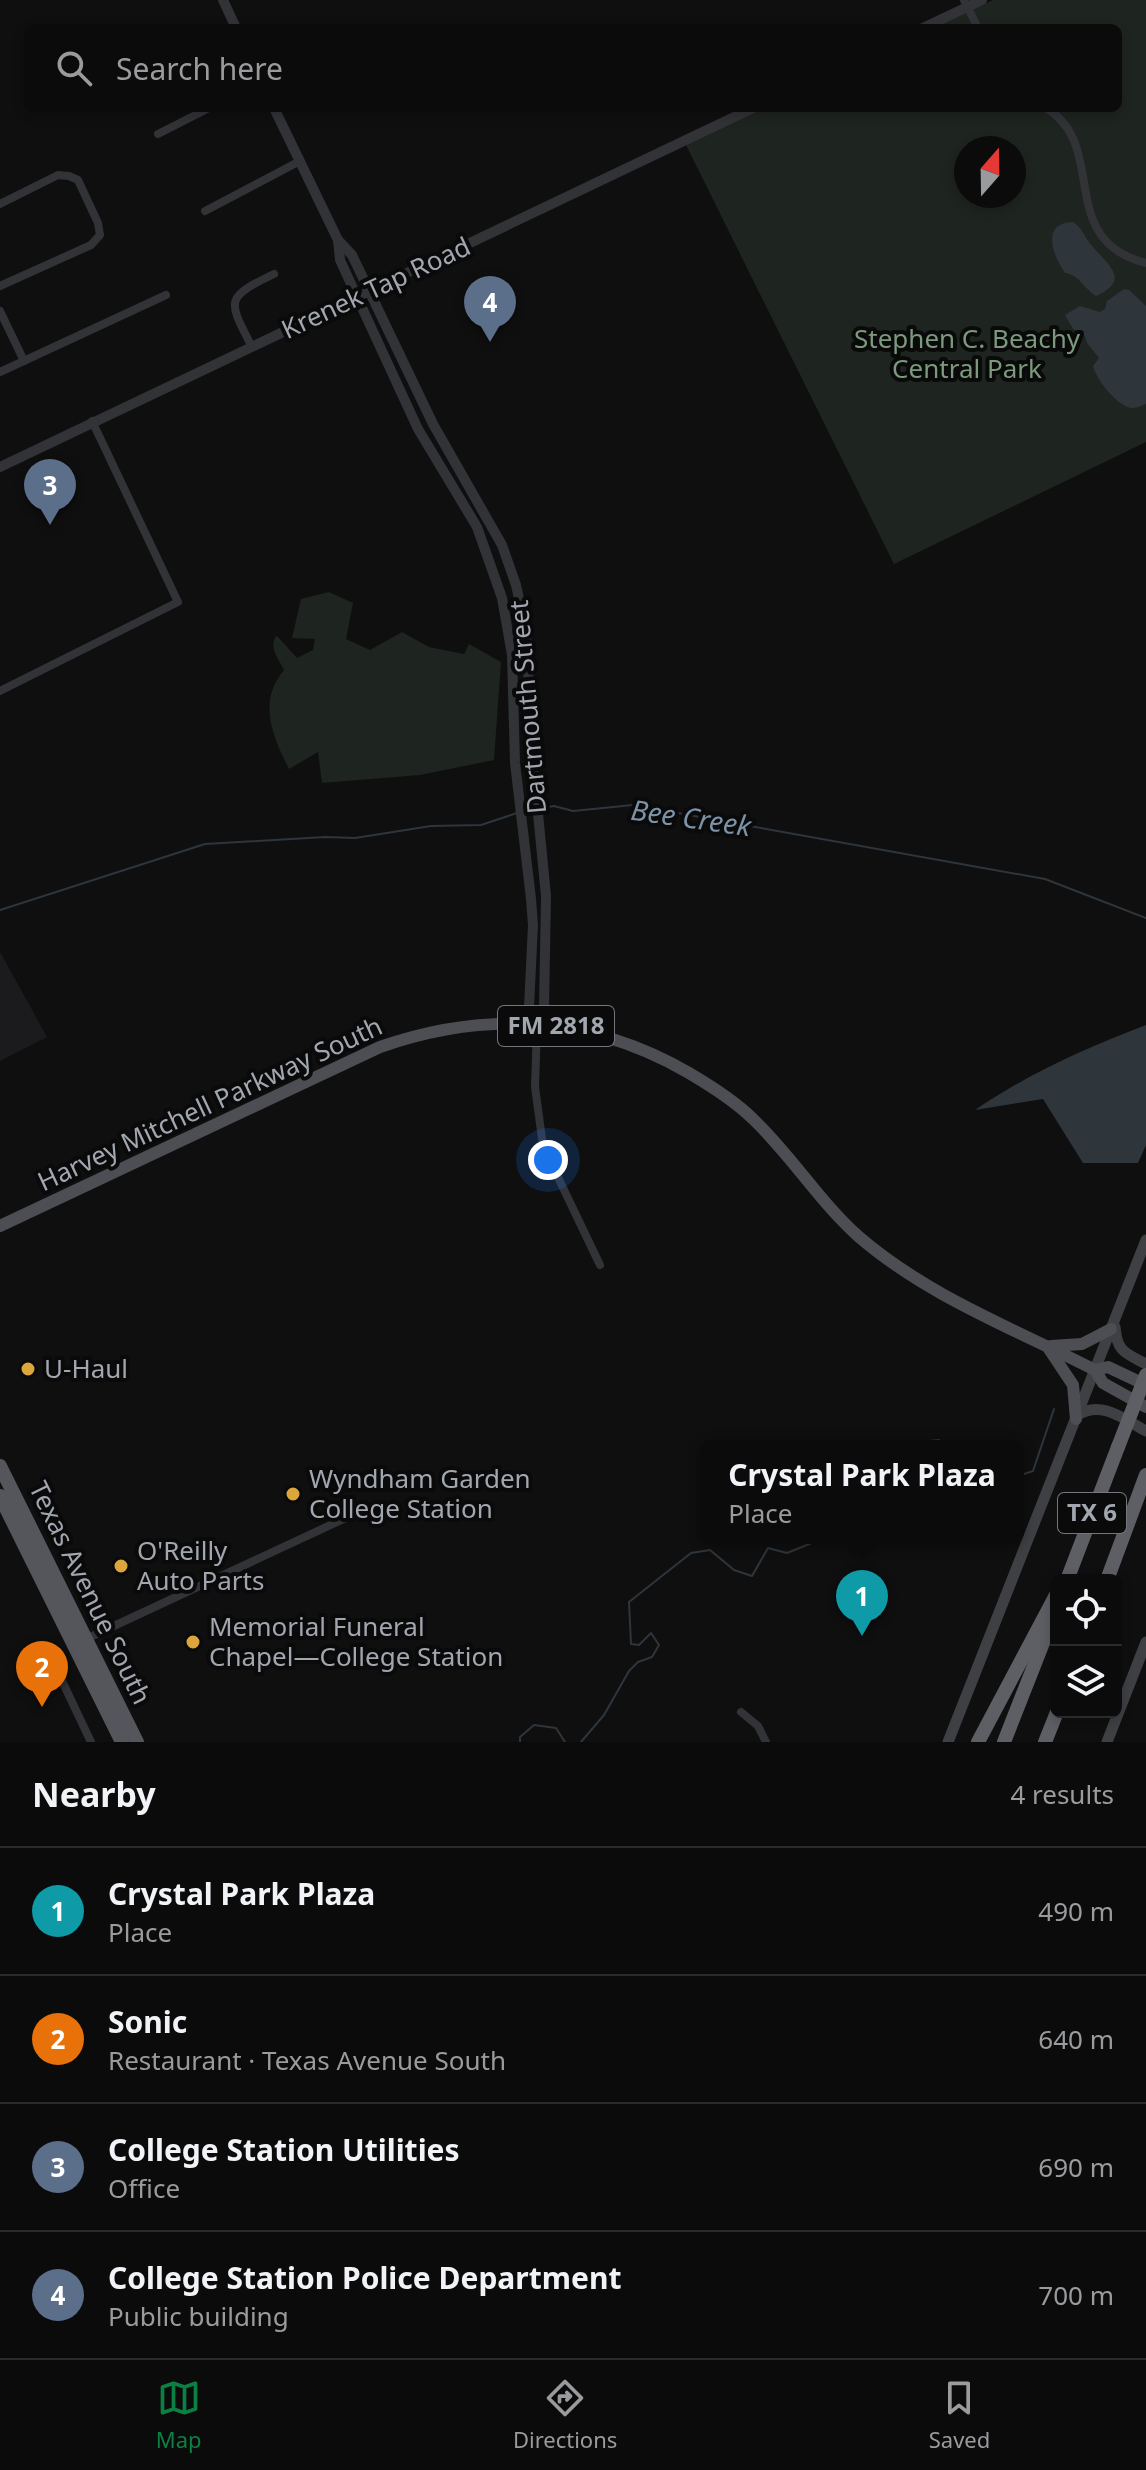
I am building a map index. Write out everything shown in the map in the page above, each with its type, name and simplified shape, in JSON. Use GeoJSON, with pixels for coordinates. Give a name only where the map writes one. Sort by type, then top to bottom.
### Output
{"type":"FeatureCollection","features":[{"type":"Feature","properties":{"kind":"highway","name":"TX 6"},"geometry":{"type":"LineString","coordinates":[[1068,1574],[1146,1375]]}},
{"type":"Feature","properties":{"kind":"highway","name":"Texas Avenue South"},"geometry":{"type":"LineString","coordinates":[[0,1466],[137,1742]]}},
{"type":"Feature","properties":{"kind":"highway","name":"TX 6"},"geometry":{"type":"LineString","coordinates":[[1109,1574],[1146,1475]]}},
{"type":"Feature","properties":{"kind":"highway","name":"Texas Avenue South"},"geometry":{"type":"LineString","coordinates":[[0,1496],[122,1742]]}},
{"type":"Feature","properties":{"kind":"highway"},"geometry":{"type":"LineString","coordinates":[[978,1742],[1050,1606]]}},
{"type":"Feature","properties":{"kind":"highway"},"geometry":{"type":"LineString","coordinates":[[1004,1742],[1050,1623]]}},
{"type":"Feature","properties":{"kind":"highway"},"geometry":{"type":"LineString","coordinates":[[1045,1742],[1057,1718]]}},
{"type":"Feature","properties":{"kind":"highway"},"geometry":{"type":"LineString","coordinates":[[1053,1742],[1059,1718]]}},
{"type":"Feature","properties":{"kind":"main road","name":"Harvey Mitchell Parkway South"},"geometry":{"type":"LineString","coordinates":[[0,1226],[380,1047],[446,1028],[481,1023],[561,1026],[646,1051],[699,1079],[751,1116],[844,1222],[894,1263],[919,1281],[1095,1370],[1103,1383],[1146,1407]]}},
{"type":"Feature","properties":{"kind":"main road"},"geometry":{"type":"LineString","coordinates":[[948,1742],[1146,1240]]}},
{"type":"Feature","properties":{"kind":"main road"},"geometry":{"type":"LineString","coordinates":[[1077,1417],[1073,1385],[1048,1346],[1082,1344],[1113,1325]]}},
{"type":"Feature","properties":{"kind":"main road"},"geometry":{"type":"LineString","coordinates":[[1113,1325],[1115,1341],[1122,1351],[1146,1364]]}},
{"type":"Feature","properties":{"kind":"main road","name":"Harvey Mitchell Parkway South"},"geometry":{"type":"LineString","coordinates":[[1095,1370],[1108,1367],[1146,1385]]}},
{"type":"Feature","properties":{"kind":"main road"},"geometry":{"type":"LineString","coordinates":[[1077,1417],[1088,1408],[1102,1408],[1146,1431]]}},
{"type":"Feature","properties":{"kind":"main road"},"geometry":{"type":"LineString","coordinates":[[1107,1742],[1146,1642]]}},
{"type":"Feature","properties":{"kind":"street"},"geometry":{"type":"LineString","coordinates":[[223,0],[234,24]]}},
{"type":"Feature","properties":{"kind":"street"},"geometry":{"type":"LineString","coordinates":[[930,24],[966,3],[982,0]]}},
{"type":"Feature","properties":{"kind":"street"},"geometry":{"type":"LineString","coordinates":[[966,3],[976,24]]}},
{"type":"Feature","properties":{"kind":"street"},"geometry":{"type":"LineString","coordinates":[[158,134],[201,112]]}},
{"type":"Feature","properties":{"kind":"street","name":"Dartmouth Street"},"geometry":{"type":"LineString","coordinates":[[276,112],[338,240],[352,255],[433,424],[502,545],[512,574],[526,631],[547,928],[544,1008],[537,1025],[535,1087],[543,1146],[600,1265]]}},
{"type":"Feature","properties":{"kind":"street","name":"Krenek Tap Road"},"geometry":{"type":"LineString","coordinates":[[0,467],[745,112]]}},
{"type":"Feature","properties":{"kind":"street"},"geometry":{"type":"LineString","coordinates":[[1051,112],[1066,123],[1074,137],[1091,218],[1097,230],[1118,251],[1146,263]]}},
{"type":"Feature","properties":{"kind":"street"},"geometry":{"type":"LineString","coordinates":[[205,211],[300,161]]}},
{"type":"Feature","properties":{"kind":"street"},"geometry":{"type":"LineString","coordinates":[[0,204],[58,175],[69,176],[78,180],[98,223],[100,235],[91,245],[0,286]]}},
{"type":"Feature","properties":{"kind":"street","name":"Dartmouth Street"},"geometry":{"type":"LineString","coordinates":[[338,240],[340,260],[418,429],[477,527],[502,598],[510,644],[515,763],[533,925],[529,1007],[537,1025]]}},
{"type":"Feature","properties":{"kind":"street"},"geometry":{"type":"LineString","coordinates":[[252,347],[233,309],[235,299],[242,289],[274,274]]}},
{"type":"Feature","properties":{"kind":"street"},"geometry":{"type":"LineString","coordinates":[[0,372],[166,295]]}},
{"type":"Feature","properties":{"kind":"street"},"geometry":{"type":"LineString","coordinates":[[0,311],[24,361]]}},
{"type":"Feature","properties":{"kind":"street"},"geometry":{"type":"LineString","coordinates":[[0,691],[178,602],[92,421]]}},
{"type":"Feature","properties":{"kind":"street"},"geometry":{"type":"LineString","coordinates":[[86,1639],[352,1515]]}},
{"type":"Feature","properties":{"kind":"street"},"geometry":{"type":"LineString","coordinates":[[27,1665],[38,1658],[54,1664],[91,1742]]}},
{"type":"Feature","properties":{"kind":"street"},"geometry":{"type":"LineString","coordinates":[[741,1712],[758,1726],[766,1742]]}},
{"type":"Feature","properties":{"kind":"shaded area"},"geometry":{"type":"Polygon","coordinates":[[[1073,222],[1114,273],[1113,284],[1096,296],[1074,276],[1065,273],[1054,250],[1052,242],[1056,228],[1073,222]]]}},
{"type":"Feature","properties":{"kind":"shaded area"},"geometry":{"type":"Polygon","coordinates":[[[1124,289],[1146,306],[1146,404],[1135,408],[1121,403],[1103,385],[1093,366],[1099,358],[1085,336],[1073,329],[1065,315],[1080,306],[1100,312],[1105,309],[1107,301],[1124,289]]]}},
{"type":"Feature","properties":{"kind":"shaded area"},"geometry":{"type":"Polygon","coordinates":[[[0,952],[47,1037],[0,1061],[0,952]]]}},
{"type":"Feature","properties":{"kind":"shaded area"},"geometry":{"type":"Polygon","coordinates":[[[1146,1025],[1146,1145],[1138,1163],[1083,1163],[1043,1099],[975,1110],[1058,1062],[1146,1025]]]}},
{"type":"Feature","properties":{"kind":"green space","name":"Stephen C. Beachy Central Park"},"geometry":{"type":"Polygon","coordinates":[[[993,0],[1146,0],[1146,442],[894,564],[684,141],[748,112],[1122,112],[1122,24],[941,24],[993,0]]]}},
{"type":"Feature","properties":{"kind":"green space"},"geometry":{"type":"Polygon","coordinates":[[[329,592],[353,603],[346,639],[370,650],[402,632],[429,647],[464,654],[469,644],[501,662],[494,760],[420,775],[322,783],[318,752],[289,769],[270,720],[271,694],[284,670],[275,653],[274,640],[276,636],[279,638],[297,658],[313,650],[315,639],[292,638],[301,599],[329,592]]]}},
{"type":"Feature","properties":{"kind":"waterway","name":"Bee Creek"},"geometry":{"type":"LineString","coordinates":[[543,808],[554,806],[573,811],[633,805],[1045,879],[1146,918]]}},
{"type":"Feature","properties":{"kind":"waterway","name":"Bee Creek"},"geometry":{"type":"LineString","coordinates":[[0,910],[205,844],[355,838],[431,826],[481,825],[517,813]]}},
{"type":"Feature","properties":{"kind":"waterway"},"geometry":{"type":"LineString","coordinates":[[1024,1474],[1033,1471],[1054,1409]]}},
{"type":"Feature","properties":{"kind":"waterway"},"geometry":{"type":"LineString","coordinates":[[581,1742],[604,1715],[629,1671],[638,1662],[652,1657],[659,1645],[651,1633],[639,1645],[631,1644],[629,1602],[691,1553],[710,1550],[734,1570],[752,1576],[768,1548],[787,1553],[809,1544]]}},
{"type":"Feature","properties":{"kind":"waterway"},"geometry":{"type":"LineString","coordinates":[[520,1742],[520,1737],[534,1725],[556,1728],[565,1742]]}},
{"type":"Feature","properties":{"kind":"place","name":"College Station Police Department"},"geometry":{"type":"Point","coordinates":[490,342]}},
{"type":"Feature","properties":{"kind":"place","name":"College Station Utilities"},"geometry":{"type":"Point","coordinates":[50,525]}},
{"type":"Feature","properties":{"kind":"place","name":"U-Haul"},"geometry":{"type":"Point","coordinates":[28,1369]}},
{"type":"Feature","properties":{"kind":"place","name":"Wyndham Garden College Station"},"geometry":{"type":"Point","coordinates":[293,1494]}},
{"type":"Feature","properties":{"kind":"place","name":"O'Reilly Auto Parts"},"geometry":{"type":"Point","coordinates":[121,1566]}},
{"type":"Feature","properties":{"kind":"place","name":"Crystal Park Plaza"},"geometry":{"type":"Point","coordinates":[862,1636]}},
{"type":"Feature","properties":{"kind":"place","name":"Memorial Funeral Chapel—College Station"},"geometry":{"type":"Point","coordinates":[193,1642]}},
{"type":"Feature","properties":{"kind":"place","name":"Sonic"},"geometry":{"type":"Point","coordinates":[42,1707]}}]}
